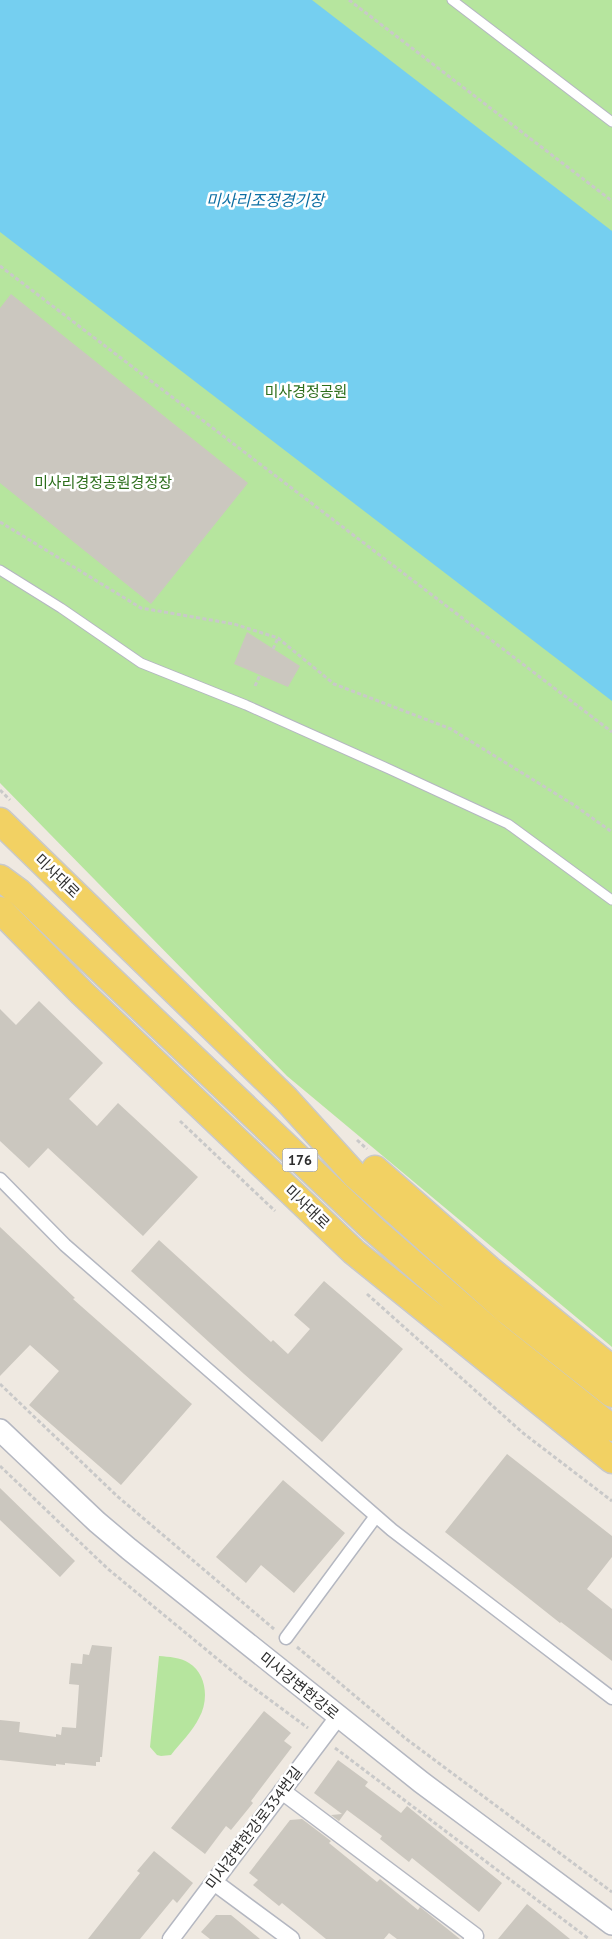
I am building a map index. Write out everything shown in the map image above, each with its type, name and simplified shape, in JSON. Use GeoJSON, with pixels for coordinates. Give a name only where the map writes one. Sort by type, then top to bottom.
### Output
{"type":"FeatureCollection","features":[{"type":"Feature","properties":{"kind":"main road","name":"미사대로"},"geometry":{"type":"LineString","coordinates":[[0,821],[286,1099],[355,1175],[506,1310],[612,1394]]}},
{"type":"Feature","properties":{"kind":"main road","name":"미사대로"},"geometry":{"type":"LineString","coordinates":[[0,878],[19,892],[372,1228],[496,1335],[612,1428]]}},
{"type":"Feature","properties":{"kind":"main road","name":"미사대로"},"geometry":{"type":"LineString","coordinates":[[0,910],[82,993],[354,1252],[612,1460]]}},
{"type":"Feature","properties":{"kind":"main road","name":"미사대로"},"geometry":{"type":"LineString","coordinates":[[286,1099],[335,1135],[489,1269],[612,1369]]}},
{"type":"Feature","properties":{"kind":"street"},"geometry":{"type":"LineString","coordinates":[[0,1178],[65,1245],[392,1530],[527,1635],[612,1698]]}},
{"type":"Feature","properties":{"kind":"street","name":"미사강변한강로"},"geometry":{"type":"LineString","coordinates":[[0,1430],[97,1522],[129,1549],[421,1782],[612,1924]]}},
{"type":"Feature","properties":{"kind":"street"},"geometry":{"type":"LineString","coordinates":[[286,1638],[376,1516]]}},
{"type":"Feature","properties":{"kind":"street","name":"미사강변한강로334번길"},"geometry":{"type":"LineString","coordinates":[[171,1939],[338,1717]]}},
{"type":"Feature","properties":{"kind":"street"},"geometry":{"type":"LineString","coordinates":[[282,1791],[473,1937]]}},
{"type":"Feature","properties":{"kind":"street"},"geometry":{"type":"LineString","coordinates":[[214,1882],[291,1939]]}},
{"type":"Feature","properties":{"kind":"lane"},"geometry":{"type":"LineString","coordinates":[[452,0],[612,122]]}},
{"type":"Feature","properties":{"kind":"lane"},"geometry":{"type":"LineString","coordinates":[[0,570],[141,662],[246,705],[508,824],[612,900]]}},
{"type":"Feature","properties":{"kind":"path"},"geometry":{"type":"LineString","coordinates":[[349,0],[612,201]]}},
{"type":"Feature","properties":{"kind":"path"},"geometry":{"type":"LineString","coordinates":[[0,266],[612,732]]}},
{"type":"Feature","properties":{"kind":"path"},"geometry":{"type":"LineString","coordinates":[[0,522],[142,608],[234,624],[278,638],[334,684],[452,729],[574,804],[612,832]]}},
{"type":"Feature","properties":{"kind":"path"},"geometry":{"type":"LineString","coordinates":[[273,649],[278,638]]}},
{"type":"Feature","properties":{"kind":"path"},"geometry":{"type":"LineString","coordinates":[[255,686],[260,675]]}},
{"type":"Feature","properties":{"kind":"path"},"geometry":{"type":"LineString","coordinates":[[0,1466],[108,1569],[244,1680],[589,1939]]}},
{"type":"Feature","properties":{"kind":"green space","name":"미사경정공원"},"geometry":{"type":"Polygon","coordinates":[[[0,0],[612,0],[612,1347],[287,1076],[0,783],[0,0]]]}},
{"type":"Feature","properties":{"kind":"green space"},"geometry":{"type":"Polygon","coordinates":[[[159,1656],[182,1660],[195,1668],[203,1681],[205,1696],[202,1711],[193,1728],[171,1755],[161,1756],[157,1755],[150,1747],[159,1656]]]}},
{"type":"Feature","properties":{"kind":"water","name":"미사리조정경기장"},"geometry":{"type":"Polygon","coordinates":[[[0,0],[312,0],[612,231],[612,701],[0,232],[0,0]]]}},
{"type":"Feature","properties":{"kind":"building"},"geometry":{"type":"Polygon","coordinates":[[[11,294],[248,483],[151,604],[0,483],[0,308],[11,294]]]}},
{"type":"Feature","properties":{"kind":"building"},"geometry":{"type":"Polygon","coordinates":[[[247,632],[300,666],[288,687],[234,664],[247,632]]]}},
{"type":"Feature","properties":{"kind":"building"},"geometry":{"type":"Polygon","coordinates":[[[39,1001],[103,1063],[69,1099],[97,1126],[118,1103],[198,1177],[143,1236],[48,1148],[29,1168],[0,1141],[0,1009],[16,1025],[39,1001]]]}},
{"type":"Feature","properties":{"kind":"building"},"geometry":{"type":"Polygon","coordinates":[[[0,1227],[75,1298],[73,1299],[192,1404],[121,1485],[29,1405],[59,1371],[30,1345],[0,1376],[0,1227]]]}},
{"type":"Feature","properties":{"kind":"building"},"geometry":{"type":"Polygon","coordinates":[[[159,1240],[271,1342],[273,1340],[288,1354],[310,1329],[294,1315],[324,1281],[403,1349],[322,1442],[131,1271],[159,1240]]]}},
{"type":"Feature","properties":{"kind":"building"},"geometry":{"type":"Polygon","coordinates":[[[507,1454],[612,1536],[612,1557],[587,1589],[612,1609],[612,1661],[560,1623],[445,1532],[507,1454]]]}},
{"type":"Feature","properties":{"kind":"building"},"geometry":{"type":"Polygon","coordinates":[[[283,1480],[345,1533],[294,1593],[261,1565],[246,1583],[216,1557],[283,1480]]]}},
{"type":"Feature","properties":{"kind":"building"},"geometry":{"type":"Polygon","coordinates":[[[0,1488],[75,1561],[60,1577],[0,1520],[0,1488]]]}},
{"type":"Feature","properties":{"kind":"building"},"geometry":{"type":"Polygon","coordinates":[[[92,1645],[112,1647],[100,1762],[96,1762],[96,1766],[65,1763],[65,1765],[56,1764],[56,1766],[0,1760],[0,1720],[20,1722],[19,1732],[56,1737],[56,1734],[61,1735],[62,1727],[76,1728],[79,1685],[69,1684],[71,1663],[82,1664],[83,1654],[89,1655],[92,1645]]]}},
{"type":"Feature","properties":{"kind":"building"},"geometry":{"type":"Polygon","coordinates":[[[264,1711],[291,1733],[284,1741],[292,1747],[251,1801],[253,1803],[231,1830],[226,1826],[205,1854],[171,1828],[264,1711]]]}},
{"type":"Feature","properties":{"kind":"building"},"geometry":{"type":"Polygon","coordinates":[[[338,1760],[368,1782],[365,1786],[401,1813],[407,1806],[502,1883],[479,1912],[412,1858],[409,1862],[380,1839],[382,1836],[347,1810],[339,1821],[331,1815],[342,1814],[314,1793],[338,1760]]]}},
{"type":"Feature","properties":{"kind":"building"},"geometry":{"type":"Polygon","coordinates":[[[302,1819],[331,1841],[329,1843],[377,1882],[380,1879],[418,1910],[420,1907],[460,1939],[397,1939],[389,1933],[384,1939],[326,1939],[282,1903],[279,1906],[253,1885],[258,1880],[249,1873],[290,1820],[302,1819]]]}},
{"type":"Feature","properties":{"kind":"building"},"geometry":{"type":"Polygon","coordinates":[[[154,1851],[193,1883],[177,1903],[173,1899],[140,1939],[88,1939],[140,1873],[137,1871],[154,1851]]]}},
{"type":"Feature","properties":{"kind":"building"},"geometry":{"type":"Polygon","coordinates":[[[527,1904],[570,1939],[498,1939],[527,1904]]]}},
{"type":"Feature","properties":{"kind":"building"},"geometry":{"type":"Polygon","coordinates":[[[216,1915],[231,1915],[260,1939],[210,1939],[201,1932],[216,1915]]]}},
{"type":"Feature","properties":{"kind":"park label","name":"미사리경정공원경정장"},"geometry":{"type":"Point","coordinates":[103,483]}}]}
